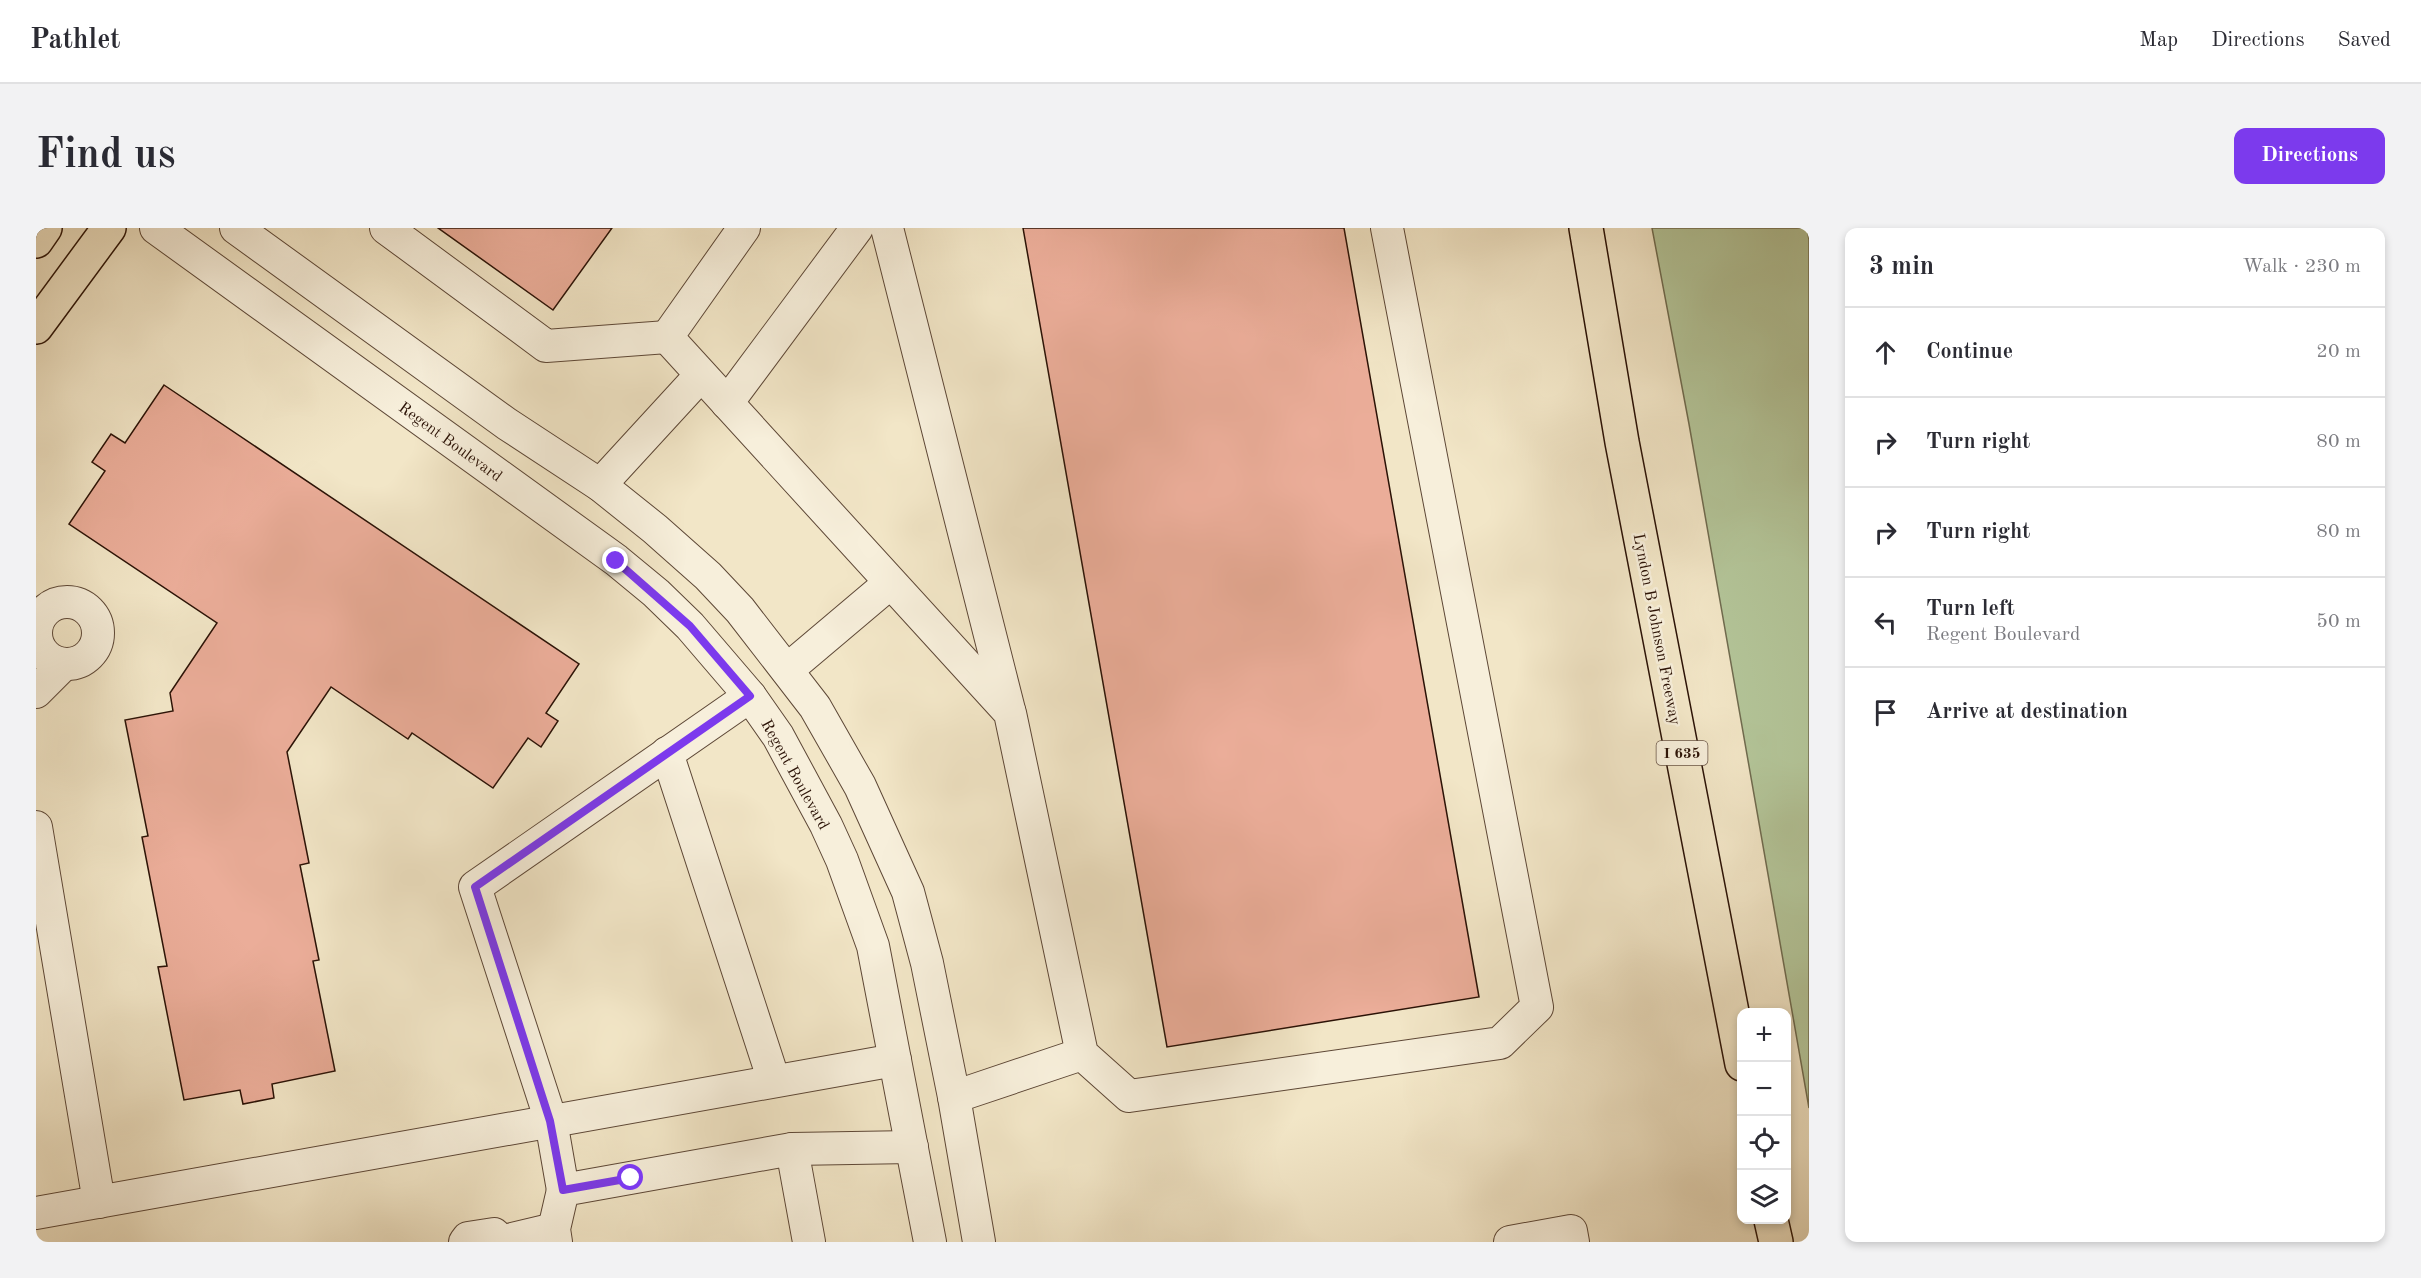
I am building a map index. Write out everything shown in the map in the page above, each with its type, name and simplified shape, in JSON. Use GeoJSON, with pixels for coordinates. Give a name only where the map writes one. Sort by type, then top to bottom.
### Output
{"type":"FeatureCollection","features":[{"type":"Feature","properties":{"kind":"main road"},"geometry":{"type":"LineString","coordinates":[[36,241],[45,228]]}},
{"type":"Feature","properties":{"kind":"main road"},"geometry":{"type":"LineString","coordinates":[[36,327],[108,228]]}},
{"type":"Feature","properties":{"kind":"main road"},"geometry":{"type":"LineString","coordinates":[[1569,228],[1622,442]]}},
{"type":"Feature","properties":{"kind":"main road","name":"Lyndon B Johnson Freeway"},"geometry":{"type":"LineString","coordinates":[[1586,228],[1622,442],[1742,1062]]}},
{"type":"Feature","properties":{"kind":"main road"},"geometry":{"type":"LineString","coordinates":[[1772,1224],[1776,1242]]}},
{"type":"Feature","properties":{"kind":"street","name":"Regent Boulevard"},"geometry":{"type":"LineString","coordinates":[[156,228],[616,561],[690,626],[750,696],[778,736],[826,825],[842,860],[873,946],[930,1242]]}},
{"type":"Feature","properties":{"kind":"street"},"geometry":{"type":"LineString","coordinates":[[236,228],[507,424],[600,485],[708,576],[740,610],[787,670],[830,730],[860,786],[908,892],[927,963],[954,1097],[979,1242]]}},
{"type":"Feature","properties":{"kind":"street"},"geometry":{"type":"LineString","coordinates":[[386,228],[546,345],[667,338]]}},
{"type":"Feature","properties":{"kind":"street"},"geometry":{"type":"LineString","coordinates":[[667,338],[744,228]]}},
{"type":"Feature","properties":{"kind":"street"},"geometry":{"type":"LineString","coordinates":[[727,403],[857,228]]}},
{"type":"Feature","properties":{"kind":"street"},"geometry":{"type":"LineString","coordinates":[[887,228],[1010,713],[1082,1054],[1129,1096],[1500,1043],[1537,1007],[1387,228]]}},
{"type":"Feature","properties":{"kind":"street"},"geometry":{"type":"LineString","coordinates":[[667,338],[1010,713]]}},
{"type":"Feature","properties":{"kind":"street"},"geometry":{"type":"LineString","coordinates":[[600,485],[701,375]]}},
{"type":"Feature","properties":{"kind":"street"},"geometry":{"type":"LineString","coordinates":[[787,670],[890,583]]}},
{"type":"Feature","properties":{"kind":"street"},"geometry":{"type":"LineString","coordinates":[[43,600],[72,602],[91,612],[96,621],[99,631],[98,642],[93,652],[75,664],[64,664],[46,656],[37,639],[43,600]]}},
{"type":"Feature","properties":{"kind":"street"},"geometry":{"type":"LineString","coordinates":[[36,692],[64,664]]}},
{"type":"Feature","properties":{"kind":"street"},"geometry":{"type":"LineString","coordinates":[[465,1242],[468,1238],[494,1234],[500,1242],[555,1236],[563,1190],[550,1121],[475,887],[750,696]]}},
{"type":"Feature","properties":{"kind":"street"},"geometry":{"type":"LineString","coordinates":[[667,753],[774,1081]]}},
{"type":"Feature","properties":{"kind":"street"},"geometry":{"type":"LineString","coordinates":[[36,826],[99,1202]]}},
{"type":"Feature","properties":{"kind":"street"},"geometry":{"type":"LineString","coordinates":[[954,1097],[1082,1054]]}},
{"type":"Feature","properties":{"kind":"street"},"geometry":{"type":"LineString","coordinates":[[36,1213],[894,1060]]}},
{"type":"Feature","properties":{"kind":"street"},"geometry":{"type":"LineString","coordinates":[[563,1190],[792,1149],[912,1147]]}},
{"type":"Feature","properties":{"kind":"street"},"geometry":{"type":"LineString","coordinates":[[792,1149],[809,1242]]}},
{"type":"Feature","properties":{"kind":"street"},"geometry":{"type":"LineString","coordinates":[[1510,1242],[1571,1231],[1573,1242]]}},
{"type":"Feature","properties":{"kind":"green space"},"geometry":{"type":"Polygon","coordinates":[[[1652,228],[1807,228],[1809,240],[1809,1108],[1689,424],[1652,228]]]}},
{"type":"Feature","properties":{"kind":"building"},"geometry":{"type":"Polygon","coordinates":[[[438,228],[612,228],[553,310],[438,228]]]}},
{"type":"Feature","properties":{"kind":"building"},"geometry":{"type":"Polygon","coordinates":[[[1023,228],[1344,228],[1479,997],[1167,1047],[1023,228]]]}},
{"type":"Feature","properties":{"kind":"building"},"geometry":{"type":"Polygon","coordinates":[[[164,385],[579,664],[546,713],[558,721],[541,747],[528,738],[493,788],[412,733],[408,739],[331,687],[287,752],[309,863],[300,865],[319,960],[313,961],[335,1071],[272,1084],[274,1098],[243,1104],[240,1090],[184,1100],[158,967],[167,966],[142,837],[148,836],[125,720],[173,711],[170,693],[217,623],[69,524],[105,471],[92,462],[111,434],[125,443],[164,385]]]}},
{"type":"Feature","properties":{"kind":"route"},"geometry":{"type":"LineString","coordinates":[[616,561],[690,626],[750,696],[475,887],[550,1121],[563,1190],[631,1178]]}}]}
